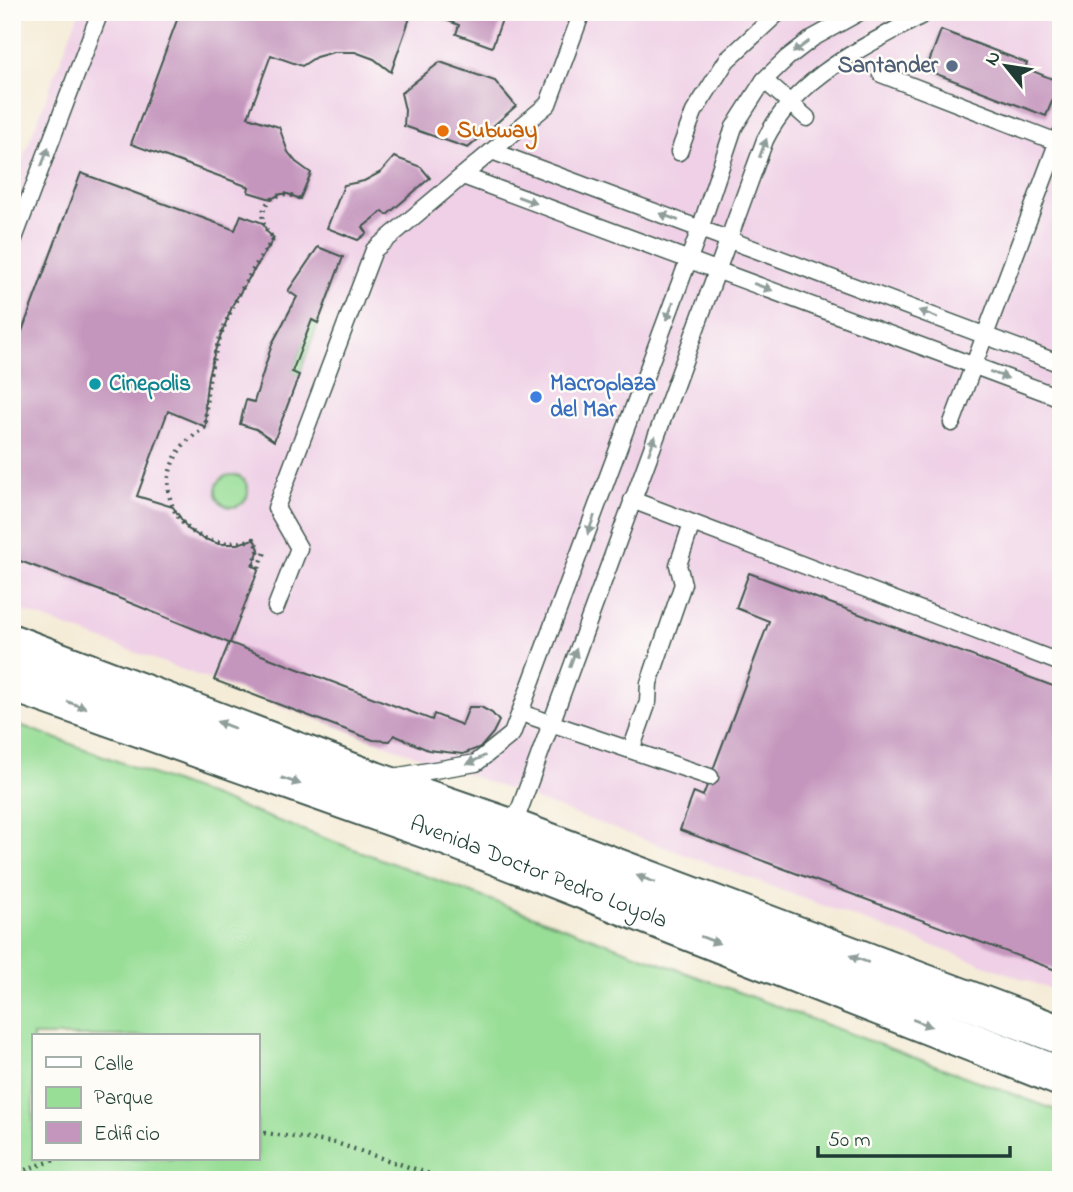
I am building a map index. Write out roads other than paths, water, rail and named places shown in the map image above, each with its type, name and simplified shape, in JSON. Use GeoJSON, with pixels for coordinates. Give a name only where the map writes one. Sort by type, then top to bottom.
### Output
{"type":"FeatureCollection","features":[{"type":"Feature","properties":{"kind":"main road","name":"Avenida Doctor Pedro Loyola"},"geometry":{"type":"LineString","coordinates":[[12,644],[1061,1035]]}},
{"type":"Feature","properties":{"kind":"main road","name":"Avenida Doctor Pedro Loyola"},"geometry":{"type":"LineString","coordinates":[[12,682],[444,835],[1061,1077]]}},
{"type":"Feature","properties":{"kind":"lane"},"geometry":{"type":"LineString","coordinates":[[12,244],[100,12]]}},
{"type":"Feature","properties":{"kind":"lane"},"geometry":{"type":"LineString","coordinates":[[276,607],[299,548],[276,508],[374,250],[548,104],[582,12]]}},
{"type":"Feature","properties":{"kind":"lane"},"geometry":{"type":"LineString","coordinates":[[680,152],[694,112],[727,60],[779,12]]}},
{"type":"Feature","properties":{"kind":"lane"},"geometry":{"type":"LineString","coordinates":[[374,780],[476,763],[512,734],[689,260],[734,127],[764,80],[787,58],[813,38],[860,12]]}},
{"type":"Feature","properties":{"kind":"lane"},"geometry":{"type":"LineString","coordinates":[[444,835],[471,840],[513,829],[598,589],[775,119],[812,80],[838,62],[928,12]]}},
{"type":"Feature","properties":{"kind":"lane"},"geometry":{"type":"LineString","coordinates":[[881,74],[1059,137],[952,423]]}},
{"type":"Feature","properties":{"kind":"lane"},"geometry":{"type":"LineString","coordinates":[[764,80],[807,118]]}},
{"type":"Feature","properties":{"kind":"lane"},"geometry":{"type":"LineString","coordinates":[[492,151],[1061,364]]}},
{"type":"Feature","properties":{"kind":"lane"},"geometry":{"type":"LineString","coordinates":[[463,176],[1061,398]]}},
{"type":"Feature","properties":{"kind":"lane"},"geometry":{"type":"LineString","coordinates":[[643,384],[671,394]]}},
{"type":"Feature","properties":{"kind":"lane"},"geometry":{"type":"LineString","coordinates":[[632,500],[1061,663]]}},
{"type":"Feature","properties":{"kind":"lane"},"geometry":{"type":"LineString","coordinates":[[631,750],[648,702],[649,683],[683,584],[678,565],[692,523]]}},
{"type":"Feature","properties":{"kind":"lane"},"geometry":{"type":"LineString","coordinates":[[571,579],[598,589]]}},
{"type":"Feature","properties":{"kind":"lane"},"geometry":{"type":"LineString","coordinates":[[521,713],[710,777]]}},
{"type":"Feature","properties":{"kind":"place","name":"Santander"},"geometry":{"type":"Point","coordinates":[952,66]}},
{"type":"Feature","properties":{"kind":"place","name":"Subway"},"geometry":{"type":"Point","coordinates":[443,131]}},
{"type":"Feature","properties":{"kind":"place","name":"Cinepolis"},"geometry":{"type":"Point","coordinates":[95,384]}},
{"type":"Feature","properties":{"kind":"place","name":"Macroplaza del Mar"},"geometry":{"type":"Point","coordinates":[536,397]}}]}
